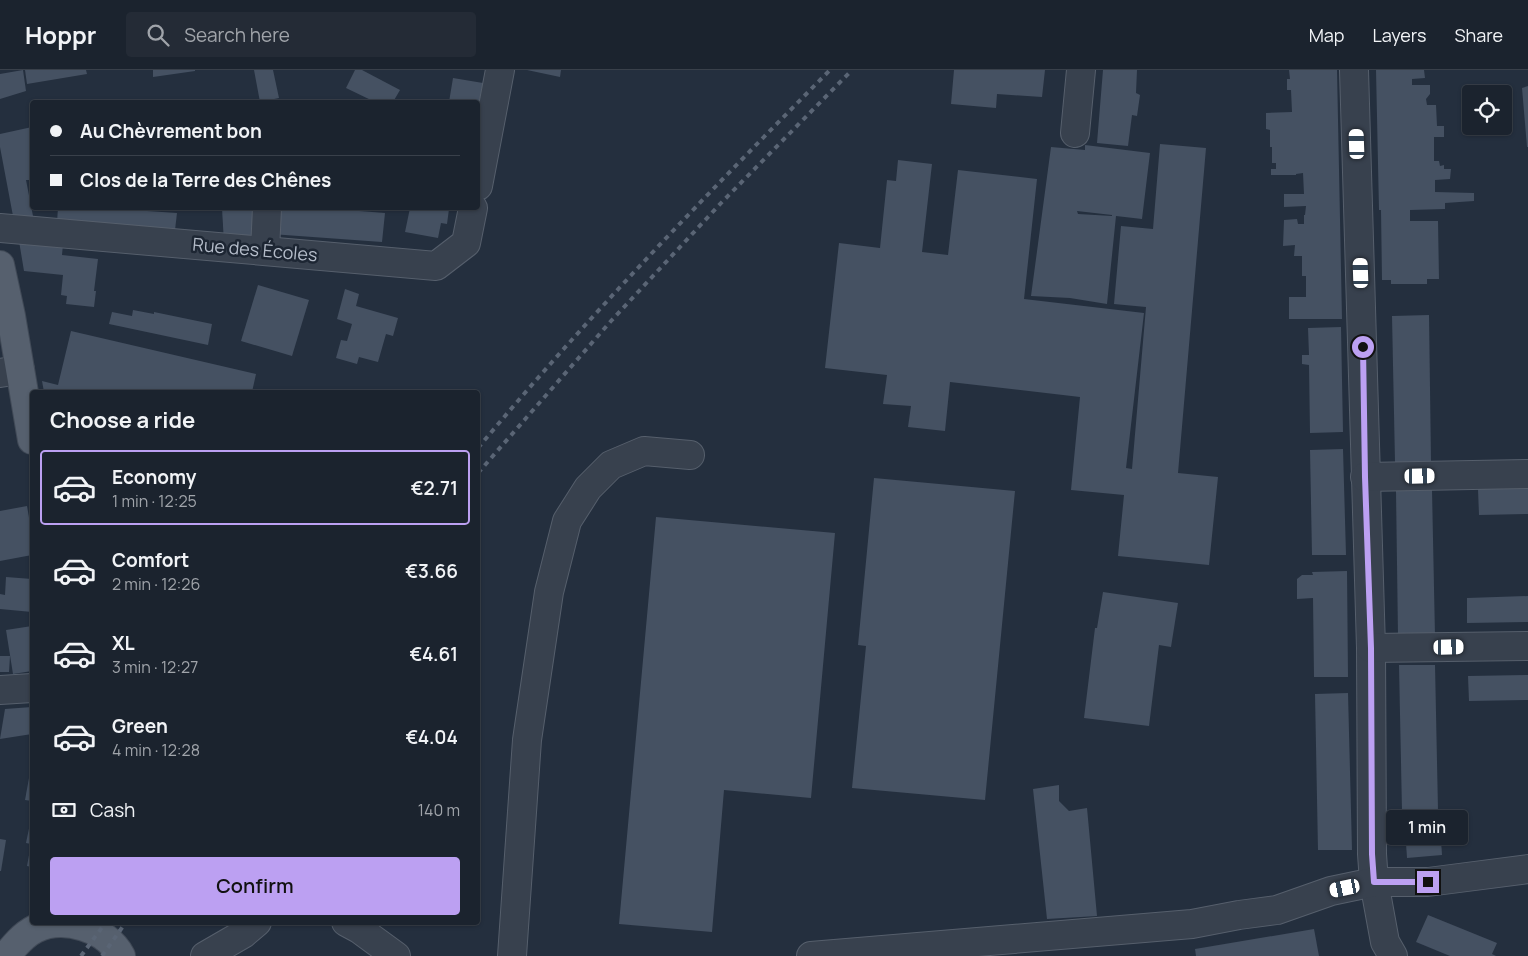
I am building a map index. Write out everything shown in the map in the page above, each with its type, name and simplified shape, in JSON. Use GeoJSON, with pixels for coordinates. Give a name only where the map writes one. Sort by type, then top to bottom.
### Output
{"type":"FeatureCollection","features":[{"type":"Feature","properties":{"kind":"main road"},"geometry":{"type":"LineString","coordinates":[[0,265],[10,372],[30,434]]}},
{"type":"Feature","properties":{"kind":"main road"},"geometry":{"type":"LineString","coordinates":[[75,925],[113,943]]}},
{"type":"Feature","properties":{"kind":"main road"},"geometry":{"type":"LineString","coordinates":[[6,956],[17,942],[38,926]]}},
{"type":"Feature","properties":{"kind":"street"},"geometry":{"type":"LineString","coordinates":[[480,175],[500,70]]}},
{"type":"Feature","properties":{"kind":"street"},"geometry":{"type":"LineString","coordinates":[[1075,133],[1080,70]]}},
{"type":"Feature","properties":{"kind":"street"},"geometry":{"type":"LineString","coordinates":[[1354,70],[1371,648],[1372,854],[1374,882],[1385,942],[1393,956]]}},
{"type":"Feature","properties":{"kind":"street"},"geometry":{"type":"LineString","coordinates":[[265,250],[266,210]]}},
{"type":"Feature","properties":{"kind":"street","name":"Rue des Écoles"},"geometry":{"type":"LineString","coordinates":[[0,228],[436,266],[466,243],[473,210]]}},
{"type":"Feature","properties":{"kind":"street"},"geometry":{"type":"LineString","coordinates":[[512,955],[527,740],[549,592],[568,521],[588,488],[611,465],[644,451],[690,455]]}},
{"type":"Feature","properties":{"kind":"street"},"geometry":{"type":"LineString","coordinates":[[1365,477],[1528,474]]}},
{"type":"Feature","properties":{"kind":"street"},"geometry":{"type":"LineString","coordinates":[[1371,648],[1528,646]]}},
{"type":"Feature","properties":{"kind":"street"},"geometry":{"type":"LineString","coordinates":[[0,690],[30,688]]}},
{"type":"Feature","properties":{"kind":"street"},"geometry":{"type":"LineString","coordinates":[[811,956],[1192,924],[1276,910],[1331,891],[1374,882],[1428,882],[1528,869]]}},
{"type":"Feature","properties":{"kind":"street"},"geometry":{"type":"LineString","coordinates":[[205,956],[243,934],[254,925]]}},
{"type":"Feature","properties":{"kind":"street"},"geometry":{"type":"LineString","coordinates":[[351,925],[396,956]]}},
{"type":"Feature","properties":{"kind":"building"},"geometry":{"type":"Polygon","coordinates":[[[23,70],[26,91],[0,99],[0,74],[23,70]]]}},
{"type":"Feature","properties":{"kind":"building"},"geometry":{"type":"Polygon","coordinates":[[[25,70],[86,70],[87,74],[27,84],[25,70]]]}},
{"type":"Feature","properties":{"kind":"building"},"geometry":{"type":"Polygon","coordinates":[[[153,70],[195,70],[195,71],[153,77],[153,70]]]}},
{"type":"Feature","properties":{"kind":"building"},"geometry":{"type":"Polygon","coordinates":[[[254,70],[273,70],[279,98],[260,100],[254,70]]]}},
{"type":"Feature","properties":{"kind":"building"},"geometry":{"type":"Polygon","coordinates":[[[355,70],[362,70],[400,90],[394,100],[371,100],[346,88],[355,70]]]}},
{"type":"Feature","properties":{"kind":"building"},"geometry":{"type":"Polygon","coordinates":[[[527,70],[561,70],[560,77],[527,70]]]}},
{"type":"Feature","properties":{"kind":"building"},"geometry":{"type":"Polygon","coordinates":[[[954,70],[1045,70],[1042,97],[997,94],[996,108],[951,104],[954,70]]]}},
{"type":"Feature","properties":{"kind":"building"},"geometry":{"type":"Polygon","coordinates":[[[1103,70],[1137,70],[1136,93],[1140,95],[1137,116],[1132,115],[1128,146],[1097,143],[1103,70]]]}},
{"type":"Feature","properties":{"kind":"building"},"geometry":{"type":"Polygon","coordinates":[[[1289,70],[1337,70],[1342,319],[1289,319],[1289,297],[1306,297],[1306,276],[1302,276],[1302,256],[1294,256],[1295,245],[1283,246],[1284,220],[1297,219],[1298,224],[1304,224],[1306,206],[1284,207],[1284,194],[1304,194],[1303,173],[1296,175],[1271,175],[1271,169],[1276,169],[1276,163],[1272,163],[1270,130],[1266,129],[1266,113],[1292,112],[1291,90],[1287,90],[1287,79],[1290,79],[1289,70]]]}},
{"type":"Feature","properties":{"kind":"building"},"geometry":{"type":"Polygon","coordinates":[[[1376,70],[1424,70],[1425,78],[1412,79],[1412,85],[1430,85],[1430,94],[1426,99],[1427,105],[1436,105],[1437,126],[1444,126],[1444,137],[1434,137],[1434,161],[1439,161],[1440,166],[1444,165],[1444,169],[1451,169],[1450,179],[1435,180],[1435,192],[1474,193],[1474,201],[1445,203],[1445,209],[1410,210],[1410,221],[1438,221],[1439,279],[1427,279],[1427,284],[1391,284],[1391,280],[1382,280],[1376,70]]]}},
{"type":"Feature","properties":{"kind":"building"},"geometry":{"type":"Polygon","coordinates":[[[453,78],[483,83],[479,100],[449,100],[453,78]]]}},
{"type":"Feature","properties":{"kind":"building"},"geometry":{"type":"Polygon","coordinates":[[[1528,86],[1528,147],[1527,147],[1522,88],[1528,86]]]}},
{"type":"Feature","properties":{"kind":"building"},"geometry":{"type":"Polygon","coordinates":[[[30,127],[30,180],[26,180],[30,210],[32,210],[33,216],[13,216],[0,147],[0,134],[30,127]]]}},
{"type":"Feature","properties":{"kind":"building"},"geometry":{"type":"Polygon","coordinates":[[[1160,144],[1206,148],[1178,473],[1218,477],[1209,565],[1118,556],[1124,495],[1071,490],[1080,397],[950,382],[945,431],[908,427],[911,406],[883,404],[887,375],[825,368],[839,243],[880,248],[887,180],[896,181],[898,160],[932,164],[922,252],[948,255],[958,170],[1037,179],[1024,299],[1144,313],[1126,468],[1132,469],[1146,307],[1114,304],[1121,226],[1153,229],[1160,144]]]}},
{"type":"Feature","properties":{"kind":"building"},"geometry":{"type":"Polygon","coordinates":[[[1085,145],[1150,153],[1142,219],[1116,216],[1107,304],[1070,298],[1031,296],[1051,147],[1085,150],[1085,145]],[[1077,211],[1078,214],[1112,215],[1077,211]]]}},
{"type":"Feature","properties":{"kind":"building"},"geometry":{"type":"Polygon","coordinates":[[[58,210],[133,210],[177,213],[175,230],[57,222],[58,210]]]}},
{"type":"Feature","properties":{"kind":"building"},"geometry":{"type":"Polygon","coordinates":[[[222,210],[253,210],[255,241],[224,243],[222,210]]]}},
{"type":"Feature","properties":{"kind":"building"},"geometry":{"type":"Polygon","coordinates":[[[273,210],[347,210],[385,213],[382,242],[271,234],[273,210]]]}},
{"type":"Feature","properties":{"kind":"building"},"geometry":{"type":"Polygon","coordinates":[[[410,210],[449,210],[447,224],[441,223],[438,238],[405,232],[410,210]]]}},
{"type":"Feature","properties":{"kind":"building"},"geometry":{"type":"Polygon","coordinates":[[[19,241],[63,244],[62,255],[98,259],[94,307],[66,304],[67,296],[61,295],[63,275],[24,271],[19,241]]]}},
{"type":"Feature","properties":{"kind":"building"},"geometry":{"type":"Polygon","coordinates":[[[258,285],[309,300],[292,356],[241,341],[258,285]]]}},
{"type":"Feature","properties":{"kind":"building"},"geometry":{"type":"Polygon","coordinates":[[[345,289],[359,294],[356,306],[398,318],[393,336],[386,334],[378,362],[359,357],[357,364],[336,358],[341,340],[347,341],[352,324],[337,319],[345,289]]]}},
{"type":"Feature","properties":{"kind":"building"},"geometry":{"type":"Polygon","coordinates":[[[133,310],[154,314],[154,312],[212,324],[208,345],[109,324],[112,312],[132,316],[133,310]]]}},
{"type":"Feature","properties":{"kind":"building"},"geometry":{"type":"Polygon","coordinates":[[[1429,315],[1431,462],[1395,462],[1392,316],[1429,315]]]}},
{"type":"Feature","properties":{"kind":"building"},"geometry":{"type":"Polygon","coordinates":[[[1341,327],[1343,432],[1310,433],[1309,365],[1302,364],[1302,355],[1309,355],[1308,328],[1341,327]]]}},
{"type":"Feature","properties":{"kind":"building"},"geometry":{"type":"Polygon","coordinates":[[[71,331],[256,374],[252,390],[44,390],[42,381],[58,385],[71,331]]]}},
{"type":"Feature","properties":{"kind":"building"},"geometry":{"type":"Polygon","coordinates":[[[1343,449],[1346,555],[1312,555],[1310,450],[1343,449]]]}},
{"type":"Feature","properties":{"kind":"building"},"geometry":{"type":"Polygon","coordinates":[[[874,478],[1015,491],[985,800],[852,788],[866,646],[858,645],[874,478]]]}},
{"type":"Feature","properties":{"kind":"building"},"geometry":{"type":"Polygon","coordinates":[[[1528,488],[1528,514],[1479,515],[1478,489],[1528,488]]]}},
{"type":"Feature","properties":{"kind":"building"},"geometry":{"type":"Polygon","coordinates":[[[1432,490],[1435,636],[1398,636],[1396,491],[1432,490]]]}},
{"type":"Feature","properties":{"kind":"building"},"geometry":{"type":"Polygon","coordinates":[[[27,506],[30,523],[30,555],[0,561],[0,511],[27,506]]]}},
{"type":"Feature","properties":{"kind":"building"},"geometry":{"type":"Polygon","coordinates":[[[656,517],[835,533],[811,798],[724,790],[712,932],[619,924],[656,517]]]}},
{"type":"Feature","properties":{"kind":"building"},"geometry":{"type":"Polygon","coordinates":[[[1347,571],[1348,677],[1314,677],[1313,598],[1297,599],[1297,579],[1302,575],[1313,575],[1312,572],[1347,571]]]}},
{"type":"Feature","properties":{"kind":"building"},"geometry":{"type":"Polygon","coordinates":[[[6,577],[30,579],[30,612],[0,609],[0,594],[5,595],[6,577]]]}},
{"type":"Feature","properties":{"kind":"building"},"geometry":{"type":"Polygon","coordinates":[[[1103,592],[1178,603],[1171,647],[1159,645],[1149,726],[1084,718],[1095,628],[1097,628],[1103,592]]]}},
{"type":"Feature","properties":{"kind":"building"},"geometry":{"type":"Polygon","coordinates":[[[1528,596],[1528,622],[1467,623],[1467,598],[1528,596]]]}},
{"type":"Feature","properties":{"kind":"building"},"geometry":{"type":"Polygon","coordinates":[[[30,626],[30,671],[13,674],[6,630],[30,626]]]}},
{"type":"Feature","properties":{"kind":"building"},"geometry":{"type":"Polygon","coordinates":[[[0,656],[10,656],[9,672],[0,672],[0,656]]]}},
{"type":"Feature","properties":{"kind":"building"},"geometry":{"type":"Polygon","coordinates":[[[1399,665],[1435,665],[1438,810],[1402,811],[1399,665]]]}},
{"type":"Feature","properties":{"kind":"building"},"geometry":{"type":"Polygon","coordinates":[[[1528,675],[1528,700],[1469,701],[1468,676],[1528,675]]]}},
{"type":"Feature","properties":{"kind":"building"},"geometry":{"type":"Polygon","coordinates":[[[1348,693],[1352,850],[1318,850],[1315,694],[1348,693]]]}},
{"type":"Feature","properties":{"kind":"building"},"geometry":{"type":"Polygon","coordinates":[[[30,707],[30,734],[0,739],[5,709],[30,707]]]}},
{"type":"Feature","properties":{"kind":"building"},"geometry":{"type":"Polygon","coordinates":[[[29,778],[30,778],[30,801],[25,800],[29,778]]]}},
{"type":"Feature","properties":{"kind":"building"},"geometry":{"type":"Polygon","coordinates":[[[1059,785],[1059,801],[1069,811],[1087,808],[1097,916],[1047,919],[1033,789],[1059,785]]]}},
{"type":"Feature","properties":{"kind":"building"},"geometry":{"type":"Polygon","coordinates":[[[30,824],[30,844],[26,843],[30,824]]]}},
{"type":"Feature","properties":{"kind":"building"},"geometry":{"type":"Polygon","coordinates":[[[0,839],[6,840],[1,871],[0,871],[0,839]]]}},
{"type":"Feature","properties":{"kind":"building"},"geometry":{"type":"Polygon","coordinates":[[[1441,840],[1442,855],[1407,858],[1406,843],[1441,840]]]}},
{"type":"Feature","properties":{"kind":"building"},"geometry":{"type":"Polygon","coordinates":[[[30,850],[30,867],[27,866],[30,850]]]}},
{"type":"Feature","properties":{"kind":"building"},"geometry":{"type":"Polygon","coordinates":[[[1428,915],[1497,943],[1492,954],[1496,956],[1450,956],[1416,942],[1428,915]]]}},
{"type":"Feature","properties":{"kind":"building"},"geometry":{"type":"Polygon","coordinates":[[[1314,929],[1319,956],[1196,956],[1195,949],[1314,929]]]}},
{"type":"Feature","properties":{"kind":"railway"},"geometry":{"type":"LineString","coordinates":[[480,446],[562,350],[694,208],[830,70]]}},
{"type":"Feature","properties":{"kind":"railway"},"geometry":{"type":"LineString","coordinates":[[480,471],[611,321],[722,202],[852,70]]}},
{"type":"Feature","properties":{"kind":"railway"},"geometry":{"type":"LineString","coordinates":[[81,956],[104,925]]}},
{"type":"Feature","properties":{"kind":"railway"},"geometry":{"type":"LineString","coordinates":[[102,956],[124,925]]}},
{"type":"Feature","properties":{"kind":"route"},"geometry":{"type":"LineString","coordinates":[[1363,347],[1371,648],[1372,854],[1374,882],[1428,882]]}}]}
